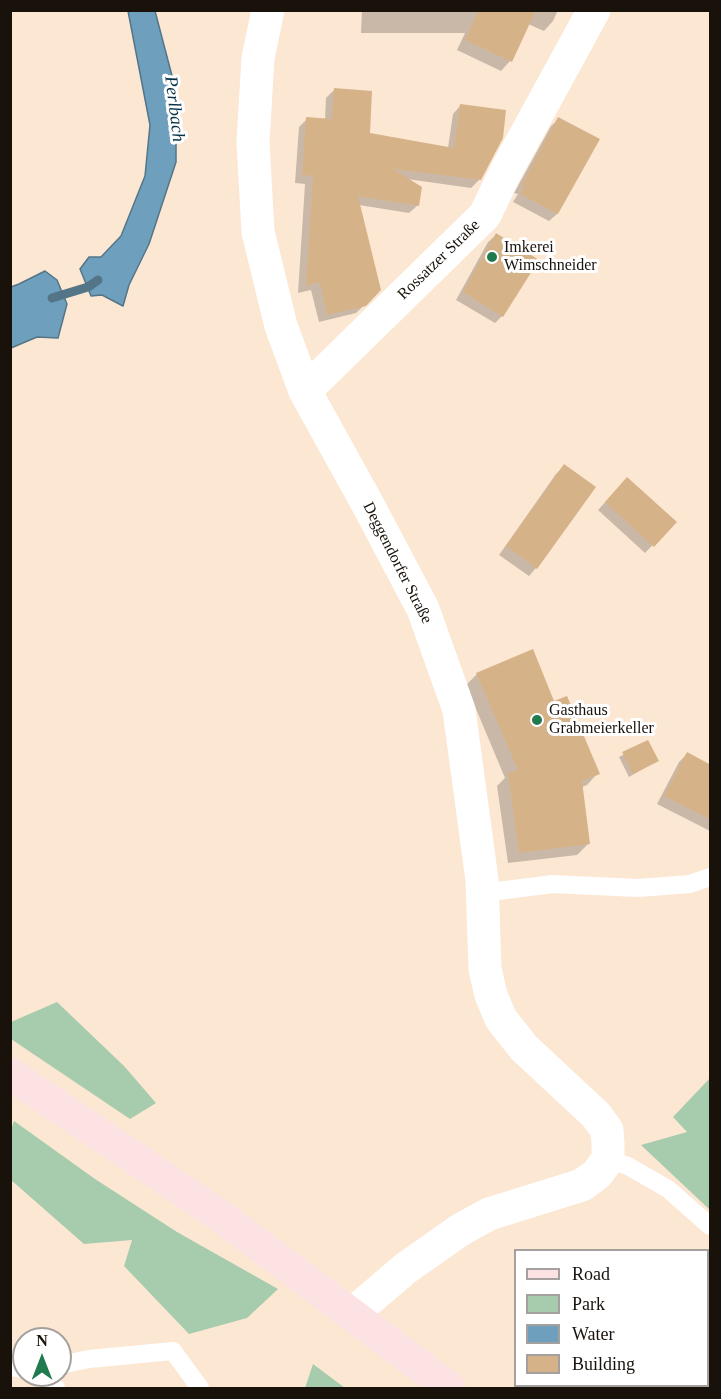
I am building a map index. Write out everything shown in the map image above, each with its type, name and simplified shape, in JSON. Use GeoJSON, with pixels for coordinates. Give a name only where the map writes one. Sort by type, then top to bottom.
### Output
{"type":"FeatureCollection","features":[{"type":"Feature","properties":{"kind":"main road"},"geometry":{"type":"LineString","coordinates":[[11,1074],[222,1217],[449,1389]]}},
{"type":"Feature","properties":{"kind":"street","name":"Deggendorfer Straße"},"geometry":{"type":"LineString","coordinates":[[268,10],[258,58],[253,142],[257,229],[280,327],[305,392],[367,502],[423,609],[459,710],[483,880],[485,969],[491,995],[501,1019],[524,1048],[596,1115],[607,1130],[608,1159]]}},
{"type":"Feature","properties":{"kind":"street","name":"Rossatzer Straße"},"geometry":{"type":"LineString","coordinates":[[305,392],[485,215],[506,171],[594,10]]}},
{"type":"Feature","properties":{"kind":"street"},"geometry":{"type":"LineString","coordinates":[[352,1314],[406,1268],[460,1230],[489,1214],[582,1185],[597,1174],[608,1159]]}},
{"type":"Feature","properties":{"kind":"lane"},"geometry":{"type":"LineString","coordinates":[[483,893],[553,884],[648,887],[690,884],[711,877]]}},
{"type":"Feature","properties":{"kind":"lane"},"geometry":{"type":"LineString","coordinates":[[608,1159],[668,1189],[711,1226]]}},
{"type":"Feature","properties":{"kind":"lane"},"geometry":{"type":"LineString","coordinates":[[72,1363],[173,1351],[200,1389]]}},
{"type":"Feature","properties":{"kind":"green space"},"geometry":{"type":"Polygon","coordinates":[[[57,1002],[124,1066],[156,1103],[130,1119],[11,1039],[11,1022],[57,1002]]]}},
{"type":"Feature","properties":{"kind":"green space"},"geometry":{"type":"Polygon","coordinates":[[[710,1078],[710,1210],[641,1145],[687,1132],[673,1117],[710,1078]]]}},
{"type":"Feature","properties":{"kind":"green space"},"geometry":{"type":"Polygon","coordinates":[[[14,1121],[95,1179],[177,1232],[278,1289],[247,1318],[189,1334],[124,1266],[132,1240],[84,1244],[11,1180],[11,1130],[14,1121]]]}},
{"type":"Feature","properties":{"kind":"green space"},"geometry":{"type":"Polygon","coordinates":[[[313,1364],[345,1388],[305,1388],[313,1364]]]}},
{"type":"Feature","properties":{"kind":"water"},"geometry":{"type":"Polygon","coordinates":[[[128,11],[155,11],[176,91],[176,162],[149,244],[129,285],[123,306],[102,295],[91,296],[80,269],[89,257],[101,257],[121,236],[145,176],[150,125],[128,11]]]}},
{"type":"Feature","properties":{"kind":"water"},"geometry":{"type":"Polygon","coordinates":[[[45,271],[57,280],[67,304],[58,338],[37,337],[11,348],[11,287],[45,271]]]}},
{"type":"Feature","properties":{"kind":"building"},"geometry":{"type":"Polygon","coordinates":[[[479,10],[536,10],[512,62],[465,40],[479,10]]]}},
{"type":"Feature","properties":{"kind":"building"},"geometry":{"type":"Polygon","coordinates":[[[334,88],[372,91],[370,133],[454,148],[460,104],[506,110],[503,138],[481,180],[393,169],[422,187],[419,206],[358,196],[381,290],[366,306],[327,315],[320,282],[306,286],[313,176],[302,175],[306,117],[332,119],[334,88]]]}},
{"type":"Feature","properties":{"kind":"building"},"geometry":{"type":"Polygon","coordinates":[[[558,117],[600,139],[558,214],[520,194],[525,186],[521,186],[558,117]]]}},
{"type":"Feature","properties":{"kind":"building"},"geometry":{"type":"Polygon","coordinates":[[[496,233],[539,260],[503,317],[463,292],[496,233]]]}},
{"type":"Feature","properties":{"kind":"building"},"geometry":{"type":"Polygon","coordinates":[[[564,464],[596,487],[537,569],[506,546],[564,464]]]}},
{"type":"Feature","properties":{"kind":"building"},"geometry":{"type":"Polygon","coordinates":[[[627,477],[677,522],[654,547],[605,502],[627,477]]]}},
{"type":"Feature","properties":{"kind":"building","name":"Gasthaus Grabmeierkeller"},"geometry":{"type":"Polygon","coordinates":[[[533,649],[554,701],[567,696],[600,774],[582,781],[590,844],[519,853],[508,773],[518,770],[476,673],[533,649]]]}},
{"type":"Feature","properties":{"kind":"building"},"geometry":{"type":"Polygon","coordinates":[[[648,740],[659,761],[633,774],[622,752],[648,740]]]}},
{"type":"Feature","properties":{"kind":"building"},"geometry":{"type":"Polygon","coordinates":[[[687,752],[711,765],[711,820],[664,796],[687,752]]]}},
{"type":"Feature","properties":{"kind":"waterway","name":"Perlbach"},"geometry":{"type":"LineString","coordinates":[[52,298],[88,287],[98,280]]}},
{"type":"Feature","properties":{"kind":"place","name":"Imkerei Wimschneider"},"geometry":{"type":"Point","coordinates":[492,257]}},
{"type":"Feature","properties":{"kind":"place","name":"Gasthaus Grabmeierkeller"},"geometry":{"type":"Point","coordinates":[537,720]}}]}
